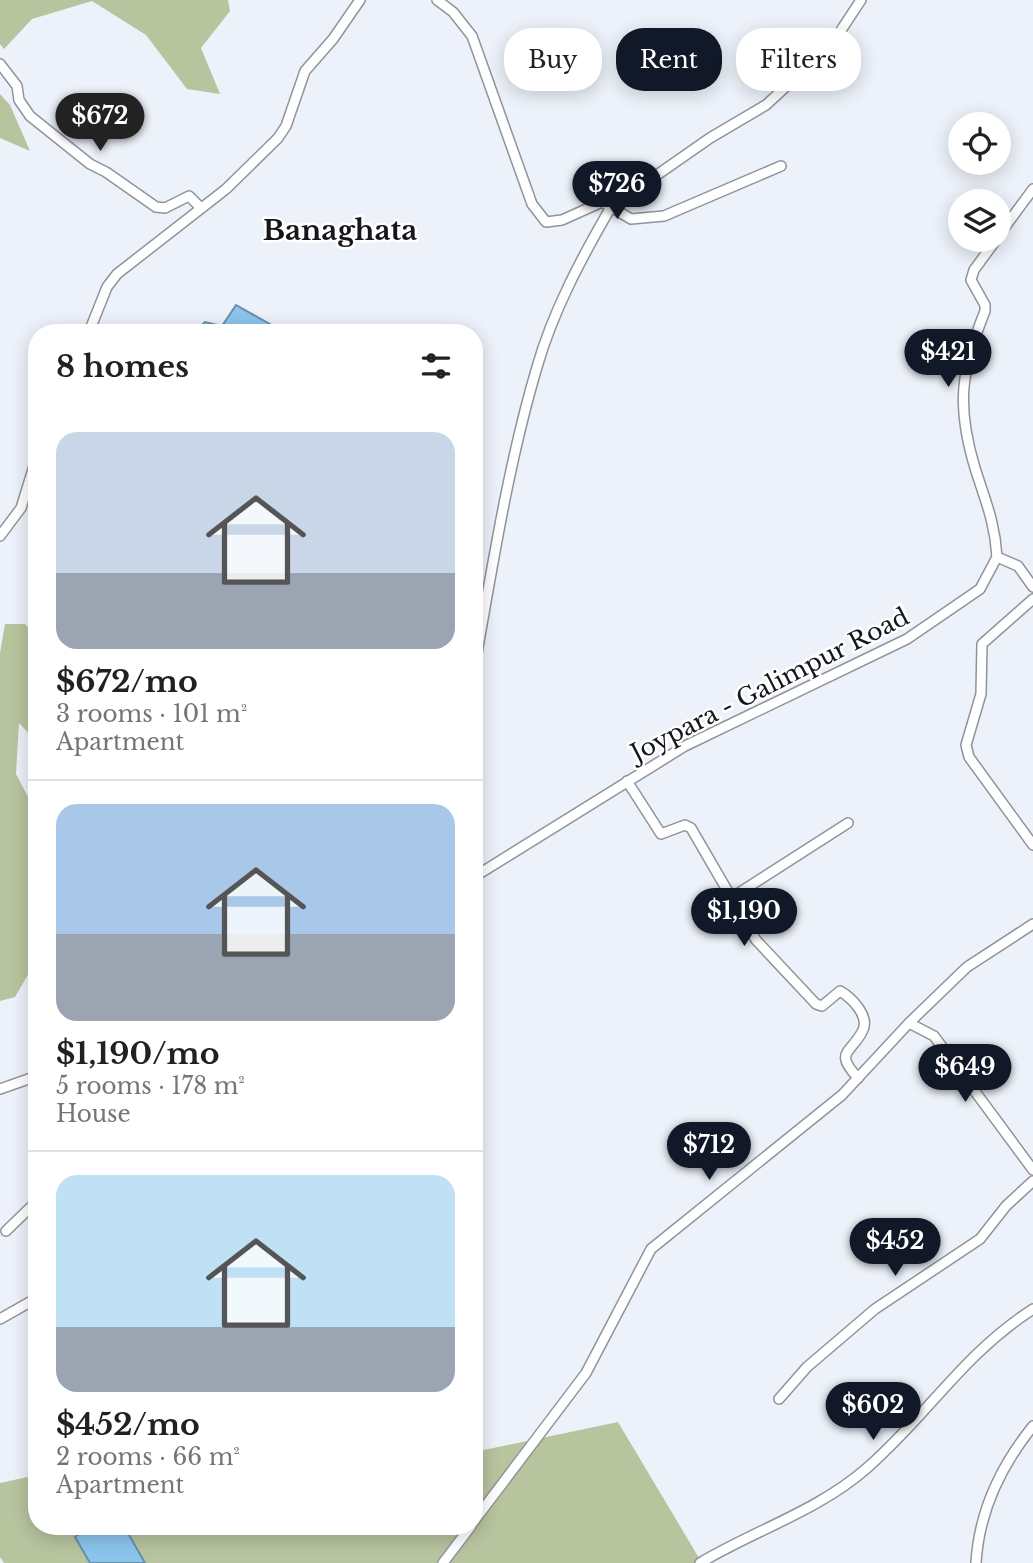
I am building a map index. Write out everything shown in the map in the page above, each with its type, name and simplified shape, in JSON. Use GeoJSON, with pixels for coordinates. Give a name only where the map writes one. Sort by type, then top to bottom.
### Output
{"type":"FeatureCollection","features":[{"type":"Feature","properties":{"kind":"street"},"geometry":{"type":"LineString","coordinates":[[92,324],[107,287],[117,274],[201,208],[254,163],[278,138],[286,125],[305,71],[333,39],[360,0]]}},
{"type":"Feature","properties":{"kind":"street"},"geometry":{"type":"LineString","coordinates":[[438,0],[453,12],[475,43],[537,213],[546,222],[562,220],[602,202],[631,219],[664,216],[781,166]]}},
{"type":"Feature","properties":{"kind":"street"},"geometry":{"type":"LineString","coordinates":[[483,621],[537,365],[583,255],[611,207],[710,138],[766,105],[832,44],[861,0]]}},
{"type":"Feature","properties":{"kind":"street"},"geometry":{"type":"LineString","coordinates":[[0,64],[17,86],[19,100],[30,116],[90,164],[156,207],[165,208],[190,196],[201,208]]}},
{"type":"Feature","properties":{"kind":"street"},"geometry":{"type":"LineString","coordinates":[[1011,218],[1033,188]]}},
{"type":"Feature","properties":{"kind":"street"},"geometry":{"type":"LineString","coordinates":[[987,252],[974,270],[971,280],[985,305],[985,311],[967,354],[962,397],[966,435],[994,520],[997,556],[1018,566],[1033,587]]}},
{"type":"Feature","properties":{"kind":"street"},"geometry":{"type":"LineString","coordinates":[[0,536],[21,508],[28,485]]}},
{"type":"Feature","properties":{"kind":"street","name":"Joypara - Galimpur Road"},"geometry":{"type":"LineString","coordinates":[[483,871],[627,781],[741,716],[907,639],[981,589],[997,556]]}},
{"type":"Feature","properties":{"kind":"street"},"geometry":{"type":"LineString","coordinates":[[1033,599],[982,644],[981,694],[966,745],[975,768],[1033,845]]}},
{"type":"Feature","properties":{"kind":"street"},"geometry":{"type":"LineString","coordinates":[[627,781],[661,834],[685,825],[691,828],[756,940],[816,1004],[822,1006],[840,991],[861,1012],[865,1022],[863,1032],[848,1047],[845,1056],[846,1064],[858,1079]]}},
{"type":"Feature","properties":{"kind":"street"},"geometry":{"type":"LineString","coordinates":[[731,898],[849,823]]}},
{"type":"Feature","properties":{"kind":"street"},"geometry":{"type":"LineString","coordinates":[[483,1509],[586,1373],[651,1249],[842,1095],[909,1023],[967,967],[1033,924]]}},
{"type":"Feature","properties":{"kind":"street"},"geometry":{"type":"LineString","coordinates":[[909,1023],[933,1036],[1033,1170]]}},
{"type":"Feature","properties":{"kind":"street"},"geometry":{"type":"LineString","coordinates":[[0,1089],[28,1079]]}},
{"type":"Feature","properties":{"kind":"street"},"geometry":{"type":"LineString","coordinates":[[779,1399],[807,1367],[875,1309],[980,1239],[1006,1206],[1033,1181]]}},
{"type":"Feature","properties":{"kind":"street"},"geometry":{"type":"LineString","coordinates":[[6,1231],[28,1210]]}},
{"type":"Feature","properties":{"kind":"street"},"geometry":{"type":"LineString","coordinates":[[0,1319],[28,1303]]}},
{"type":"Feature","properties":{"kind":"street"},"geometry":{"type":"LineString","coordinates":[[700,1563],[732,1544],[801,1513],[865,1470],[900,1438],[954,1374],[988,1341],[1033,1309]]}},
{"type":"Feature","properties":{"kind":"street"},"geometry":{"type":"LineString","coordinates":[[976,1563],[978,1532],[985,1504],[1033,1426]]}},
{"type":"Feature","properties":{"kind":"street"},"geometry":{"type":"LineString","coordinates":[[443,1563],[464,1535]]}},
{"type":"Feature","properties":{"kind":"green space"},"geometry":{"type":"Polygon","coordinates":[[[0,0],[228,0],[230,11],[201,48],[220,94],[187,89],[146,35],[92,1],[32,19],[4,49],[0,44],[0,0]]]}},
{"type":"Feature","properties":{"kind":"green space"},"geometry":{"type":"Polygon","coordinates":[[[0,94],[10,105],[30,151],[0,138],[0,94]]]}},
{"type":"Feature","properties":{"kind":"green space"},"geometry":{"type":"Polygon","coordinates":[[[5,624],[25,624],[28,628],[28,732],[19,723],[16,774],[28,797],[28,975],[15,997],[0,1001],[0,653],[5,624]]]}},
{"type":"Feature","properties":{"kind":"green space"},"geometry":{"type":"Polygon","coordinates":[[[618,1422],[702,1563],[4,1563],[0,1557],[0,1483],[28,1477],[28,1535],[483,1535],[483,1450],[618,1422]]]}},
{"type":"Feature","properties":{"kind":"water"},"geometry":{"type":"Polygon","coordinates":[[[236,305],[270,324],[223,324],[236,305]]]}},
{"type":"Feature","properties":{"kind":"water"},"geometry":{"type":"Polygon","coordinates":[[[129,1535],[145,1563],[90,1563],[75,1537],[129,1535]]]}},
{"type":"Feature","properties":{"kind":"district","name":"Banaghata"},"geometry":{"type":"Point","coordinates":[340,230]}}]}
